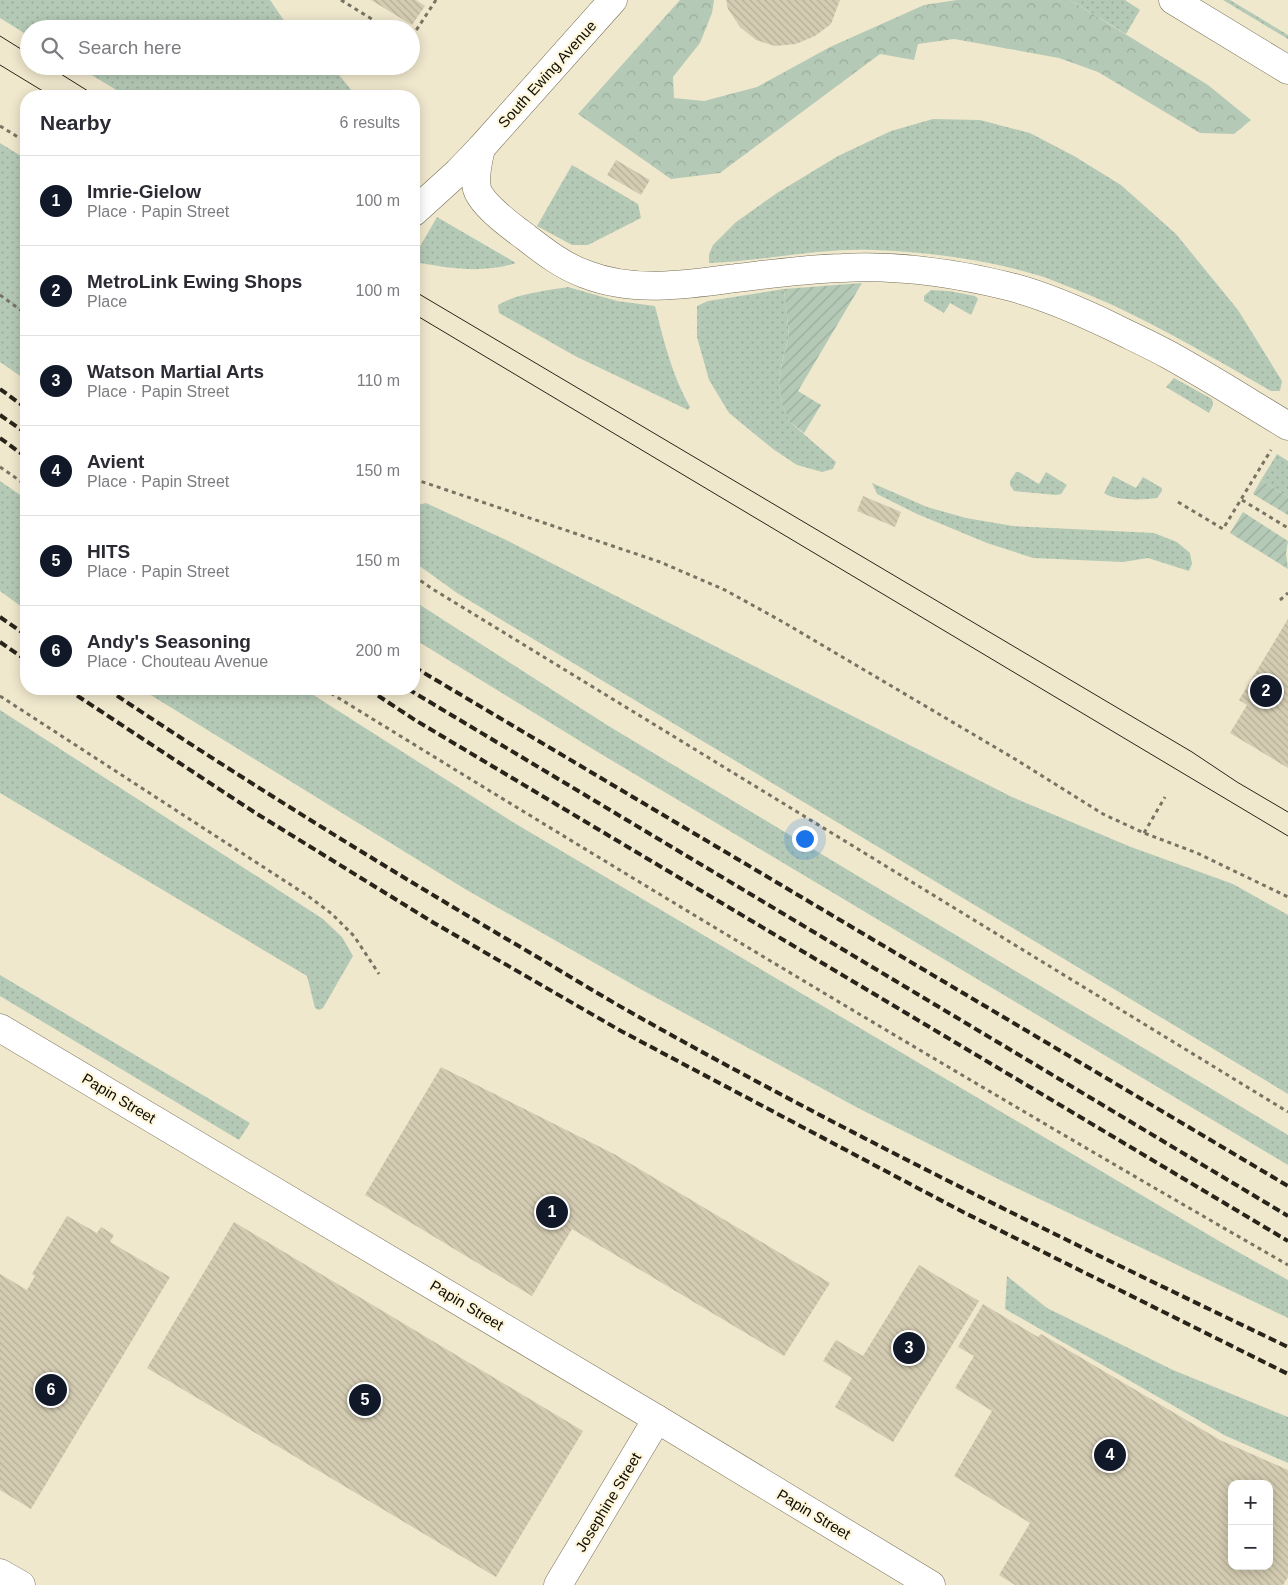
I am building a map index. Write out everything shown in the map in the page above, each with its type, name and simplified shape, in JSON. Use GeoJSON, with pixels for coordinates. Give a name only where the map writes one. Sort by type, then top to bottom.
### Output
{"type":"FeatureCollection","features":[{"type":"Feature","properties":{"kind":"street","name":"South Ewing Avenue"},"geometry":{"type":"LineString","coordinates":[[420,207],[481,148],[613,0]]}},
{"type":"Feature","properties":{"kind":"street"},"geometry":{"type":"LineString","coordinates":[[1173,0],[1288,70]]}},
{"type":"Feature","properties":{"kind":"street"},"geometry":{"type":"LineString","coordinates":[[481,148],[476,173],[478,191],[493,210],[508,224],[554,259],[585,274],[619,283],[670,286],[791,272],[842,268],[881,268],[963,277],[1009,286],[1050,299],[1091,316],[1168,354],[1281,435]]}},
{"type":"Feature","properties":{"kind":"street","name":"Papin Street"},"geometry":{"type":"LineString","coordinates":[[0,1028],[658,1419],[931,1585]]}},
{"type":"Feature","properties":{"kind":"street","name":"Josephine Street"},"geometry":{"type":"LineString","coordinates":[[558,1585],[658,1419]]}},
{"type":"Feature","properties":{"kind":"street"},"geometry":{"type":"LineString","coordinates":[[0,1573],[21,1585]]}},
{"type":"Feature","properties":{"kind":"path"},"geometry":{"type":"LineString","coordinates":[[342,0],[374,20]]}},
{"type":"Feature","properties":{"kind":"path"},"geometry":{"type":"LineString","coordinates":[[420,26],[436,0]]}},
{"type":"Feature","properties":{"kind":"path"},"geometry":{"type":"LineString","coordinates":[[0,126],[20,138]]}},
{"type":"Feature","properties":{"kind":"path"},"geometry":{"type":"LineString","coordinates":[[0,295],[20,310]]}},
{"type":"Feature","properties":{"kind":"path"},"geometry":{"type":"LineString","coordinates":[[1178,502],[1224,529],[1281,435]]}},
{"type":"Feature","properties":{"kind":"path"},"geometry":{"type":"LineString","coordinates":[[0,467],[20,481]]}},
{"type":"Feature","properties":{"kind":"path"},"geometry":{"type":"LineString","coordinates":[[420,481],[660,562],[725,590],[792,627],[1015,759],[1103,814],[1144,833],[1197,853],[1288,897]]}},
{"type":"Feature","properties":{"kind":"path"},"geometry":{"type":"LineString","coordinates":[[1242,500],[1288,528]]}},
{"type":"Feature","properties":{"kind":"path"},"geometry":{"type":"LineString","coordinates":[[420,580],[1288,1112]]}},
{"type":"Feature","properties":{"kind":"path"},"geometry":{"type":"LineString","coordinates":[[1280,600],[1288,593]]}},
{"type":"Feature","properties":{"kind":"path"},"geometry":{"type":"LineString","coordinates":[[334,695],[520,810],[783,968],[1288,1265]]}},
{"type":"Feature","properties":{"kind":"path"},"geometry":{"type":"LineString","coordinates":[[0,696],[308,896],[332,914],[354,936],[379,974]]}},
{"type":"Feature","properties":{"kind":"path"},"geometry":{"type":"LineString","coordinates":[[1144,833],[1165,797]]}},
{"type":"Feature","properties":{"kind":"green space"},"geometry":{"type":"Polygon","coordinates":[[[0,0],[270,0],[284,20],[20,20],[20,30],[0,18],[0,0]]]}},
{"type":"Feature","properties":{"kind":"green space"},"geometry":{"type":"Polygon","coordinates":[[[680,0],[714,0],[712,13],[700,43],[673,77],[674,98],[704,101],[757,87],[830,47],[924,5],[957,0],[1070,0],[1208,85],[1251,120],[1234,134],[1200,133],[1098,72],[1059,58],[954,39],[918,44],[914,60],[880,54],[720,173],[671,179],[578,114],[680,0]]]}},
{"type":"Feature","properties":{"kind":"green space"},"geometry":{"type":"Polygon","coordinates":[[[1070,0],[1125,0],[1140,10],[1126,34],[1070,0]]]}},
{"type":"Feature","properties":{"kind":"green space"},"geometry":{"type":"Polygon","coordinates":[[[1223,0],[1230,0],[1288,35],[1288,39],[1223,0]]]}},
{"type":"Feature","properties":{"kind":"green space"},"geometry":{"type":"Polygon","coordinates":[[[92,75],[339,75],[351,90],[116,90],[92,75]]]}},
{"type":"Feature","properties":{"kind":"green space"},"geometry":{"type":"Polygon","coordinates":[[[933,119],[980,120],[1030,133],[1074,156],[1121,185],[1176,234],[1238,310],[1282,381],[1280,391],[1271,391],[1123,310],[1046,278],[1017,269],[914,252],[872,250],[831,251],[709,263],[709,254],[713,245],[736,222],[777,193],[838,156],[891,131],[933,119]]]}},
{"type":"Feature","properties":{"kind":"green space"},"geometry":{"type":"Polygon","coordinates":[[[0,143],[20,155],[20,376],[0,362],[0,143]]]}},
{"type":"Feature","properties":{"kind":"green space"},"geometry":{"type":"Polygon","coordinates":[[[572,165],[638,204],[641,218],[588,245],[572,245],[537,226],[572,165]]]}},
{"type":"Feature","properties":{"kind":"green space"},"geometry":{"type":"Polygon","coordinates":[[[437,217],[516,263],[491,268],[465,269],[420,263],[420,247],[437,217]]]}},
{"type":"Feature","properties":{"kind":"green space"},"geometry":{"type":"Polygon","coordinates":[[[862,283],[798,391],[821,405],[804,433],[790,422],[782,404],[779,385],[789,335],[784,289],[862,283]]]}},
{"type":"Feature","properties":{"kind":"green space"},"geometry":{"type":"Polygon","coordinates":[[[568,287],[617,301],[655,306],[673,370],[690,407],[688,410],[575,356],[499,313],[498,305],[506,301],[532,293],[568,287]]]}},
{"type":"Feature","properties":{"kind":"green space"},"geometry":{"type":"Polygon","coordinates":[[[784,289],[789,335],[782,362],[779,385],[782,404],[790,422],[836,462],[833,469],[822,472],[797,465],[773,449],[729,413],[709,380],[697,337],[697,306],[708,301],[784,289]]]}},
{"type":"Feature","properties":{"kind":"green space"},"geometry":{"type":"Polygon","coordinates":[[[931,290],[949,291],[975,296],[978,299],[971,315],[950,303],[944,313],[924,301],[924,296],[931,290]]]}},
{"type":"Feature","properties":{"kind":"green space"},"geometry":{"type":"Polygon","coordinates":[[[1174,378],[1212,399],[1213,405],[1209,413],[1166,387],[1174,378]]]}},
{"type":"Feature","properties":{"kind":"green space"},"geometry":{"type":"Polygon","coordinates":[[[1277,454],[1288,461],[1288,497],[1261,480],[1277,454]]]}},
{"type":"Feature","properties":{"kind":"green space"},"geometry":{"type":"Polygon","coordinates":[[[1016,472],[1039,484],[1046,472],[1067,485],[1061,494],[1056,495],[1014,491],[1010,481],[1016,472]]]}},
{"type":"Feature","properties":{"kind":"green space"},"geometry":{"type":"Polygon","coordinates":[[[1113,476],[1136,488],[1143,477],[1162,488],[1162,491],[1157,498],[1151,499],[1129,499],[1109,496],[1104,493],[1113,476]]]}},
{"type":"Feature","properties":{"kind":"green space"},"geometry":{"type":"Polygon","coordinates":[[[1261,480],[1288,497],[1288,515],[1253,494],[1261,480]]]}},
{"type":"Feature","properties":{"kind":"green space"},"geometry":{"type":"Polygon","coordinates":[[[0,481],[20,495],[20,606],[0,591],[0,481]]]}},
{"type":"Feature","properties":{"kind":"green space"},"geometry":{"type":"Polygon","coordinates":[[[872,483],[927,507],[966,518],[1013,526],[1154,533],[1177,542],[1190,553],[1192,564],[1189,571],[1148,558],[1123,562],[1033,558],[987,543],[917,514],[877,494],[872,483]]]}},
{"type":"Feature","properties":{"kind":"green space"},"geometry":{"type":"Polygon","coordinates":[[[426,503],[504,539],[1012,797],[1131,847],[1233,884],[1288,915],[1288,1094],[457,593],[420,566],[420,504],[426,503]]]}},
{"type":"Feature","properties":{"kind":"green space"},"geometry":{"type":"Polygon","coordinates":[[[1243,512],[1288,541],[1286,553],[1288,569],[1230,533],[1243,512]]]}},
{"type":"Feature","properties":{"kind":"green space"},"geometry":{"type":"Polygon","coordinates":[[[420,605],[607,725],[1288,1135],[1288,1165],[596,751],[420,643],[420,605]]]}},
{"type":"Feature","properties":{"kind":"green space"},"geometry":{"type":"Polygon","coordinates":[[[151,695],[313,695],[511,821],[1224,1244],[1288,1280],[1288,1318],[1004,1182],[856,1107],[642,990],[465,889],[151,695]]]}},
{"type":"Feature","properties":{"kind":"green space"},"geometry":{"type":"Polygon","coordinates":[[[0,710],[323,919],[342,937],[353,956],[323,1008],[319,1010],[315,1008],[307,976],[0,793],[0,710]]]}},
{"type":"Feature","properties":{"kind":"green space"},"geometry":{"type":"Polygon","coordinates":[[[0,975],[250,1123],[239,1140],[0,996],[0,975]]]}},
{"type":"Feature","properties":{"kind":"green space"},"geometry":{"type":"Polygon","coordinates":[[[1007,1276],[1047,1308],[1173,1370],[1288,1417],[1288,1463],[1226,1436],[1005,1309],[1007,1276]]]}},
{"type":"Feature","properties":{"kind":"building"},"geometry":{"type":"Polygon","coordinates":[[[371,0],[416,0],[425,6],[415,20],[404,20],[371,0]]]}},
{"type":"Feature","properties":{"kind":"building"},"geometry":{"type":"Polygon","coordinates":[[[726,0],[840,0],[831,24],[815,36],[796,44],[775,46],[756,40],[740,27],[728,9],[726,0]]]}},
{"type":"Feature","properties":{"kind":"building"},"geometry":{"type":"Polygon","coordinates":[[[616,160],[650,180],[641,195],[607,175],[616,160]]]}},
{"type":"Feature","properties":{"kind":"building"},"geometry":{"type":"Polygon","coordinates":[[[863,496],[901,512],[895,527],[857,511],[863,496]]]}},
{"type":"Feature","properties":{"kind":"building"},"geometry":{"type":"Polygon","coordinates":[[[1288,619],[1288,768],[1230,733],[1247,705],[1239,700],[1288,619]]]}},
{"type":"Feature","properties":{"kind":"building"},"geometry":{"type":"Polygon","coordinates":[[[441,1067],[616,1155],[830,1283],[784,1356],[572,1229],[532,1296],[365,1195],[441,1067]]]}},
{"type":"Feature","properties":{"kind":"building"},"geometry":{"type":"Polygon","coordinates":[[[67,1216],[97,1233],[101,1227],[114,1235],[110,1242],[170,1277],[31,1509],[0,1490],[0,1274],[27,1290],[35,1276],[32,1274],[67,1216]]]}},
{"type":"Feature","properties":{"kind":"building"},"geometry":{"type":"Polygon","coordinates":[[[234,1222],[583,1431],[496,1577],[147,1368],[234,1222]]]}},
{"type":"Feature","properties":{"kind":"building"},"geometry":{"type":"Polygon","coordinates":[[[919,1265],[979,1301],[893,1442],[835,1407],[852,1378],[823,1361],[836,1340],[863,1356],[919,1265]]]}},
{"type":"Feature","properties":{"kind":"building"},"geometry":{"type":"Polygon","coordinates":[[[983,1304],[1038,1337],[1041,1334],[1220,1440],[1288,1470],[1288,1577],[1283,1585],[1015,1585],[999,1575],[1030,1523],[954,1476],[992,1411],[955,1388],[974,1356],[958,1347],[983,1304]]]}},
{"type":"Feature","properties":{"kind":"tram line"},"geometry":{"type":"LineString","coordinates":[[0,36],[20,48]]}},
{"type":"Feature","properties":{"kind":"tram line"},"geometry":{"type":"LineString","coordinates":[[0,65],[41,90]]}},
{"type":"Feature","properties":{"kind":"tram line"},"geometry":{"type":"LineString","coordinates":[[62,75],[86,90]]}},
{"type":"Feature","properties":{"kind":"tram line"},"geometry":{"type":"LineString","coordinates":[[420,295],[1192,752],[1237,782],[1288,812]]}},
{"type":"Feature","properties":{"kind":"tram line"},"geometry":{"type":"LineString","coordinates":[[420,318],[1288,836]]}},
{"type":"Feature","properties":{"kind":"railway"},"geometry":{"type":"LineString","coordinates":[[0,389],[20,404]]}},
{"type":"Feature","properties":{"kind":"railway"},"geometry":{"type":"LineString","coordinates":[[0,415],[20,429]]}},
{"type":"Feature","properties":{"kind":"railway"},"geometry":{"type":"LineString","coordinates":[[0,438],[20,453]]}},
{"type":"Feature","properties":{"kind":"railway"},"geometry":{"type":"LineString","coordinates":[[0,617],[20,631]]}},
{"type":"Feature","properties":{"kind":"railway"},"geometry":{"type":"LineString","coordinates":[[0,642],[20,656]]}},
{"type":"Feature","properties":{"kind":"railway"},"geometry":{"type":"LineString","coordinates":[[420,671],[1288,1186]]}},
{"type":"Feature","properties":{"kind":"railway"},"geometry":{"type":"LineString","coordinates":[[76,695],[254,812],[434,923],[621,1031],[963,1212],[1288,1374]]}},
{"type":"Feature","properties":{"kind":"railway"},"geometry":{"type":"LineString","coordinates":[[116,695],[254,785],[354,847],[639,1017],[880,1146],[1042,1228],[1288,1347]]}},
{"type":"Feature","properties":{"kind":"railway"},"geometry":{"type":"LineString","coordinates":[[377,695],[415,720],[1288,1241]]}},
{"type":"Feature","properties":{"kind":"railway"},"geometry":{"type":"LineString","coordinates":[[418,695],[1288,1216]]}},
{"type":"Feature","properties":{"kind":"place","name":"MetroLink Ewing Shops"},"geometry":{"type":"Point","coordinates":[1266,691]}},
{"type":"Feature","properties":{"kind":"place","name":"Imrie-Gielow"},"geometry":{"type":"Point","coordinates":[552,1212]}},
{"type":"Feature","properties":{"kind":"place","name":"Watson Martial Arts"},"geometry":{"type":"Point","coordinates":[909,1348]}},
{"type":"Feature","properties":{"kind":"place","name":"Andy's Seasoning"},"geometry":{"type":"Point","coordinates":[51,1390]}},
{"type":"Feature","properties":{"kind":"place","name":"HITS"},"geometry":{"type":"Point","coordinates":[365,1400]}},
{"type":"Feature","properties":{"kind":"place","name":"Avient"},"geometry":{"type":"Point","coordinates":[1110,1455]}}]}
